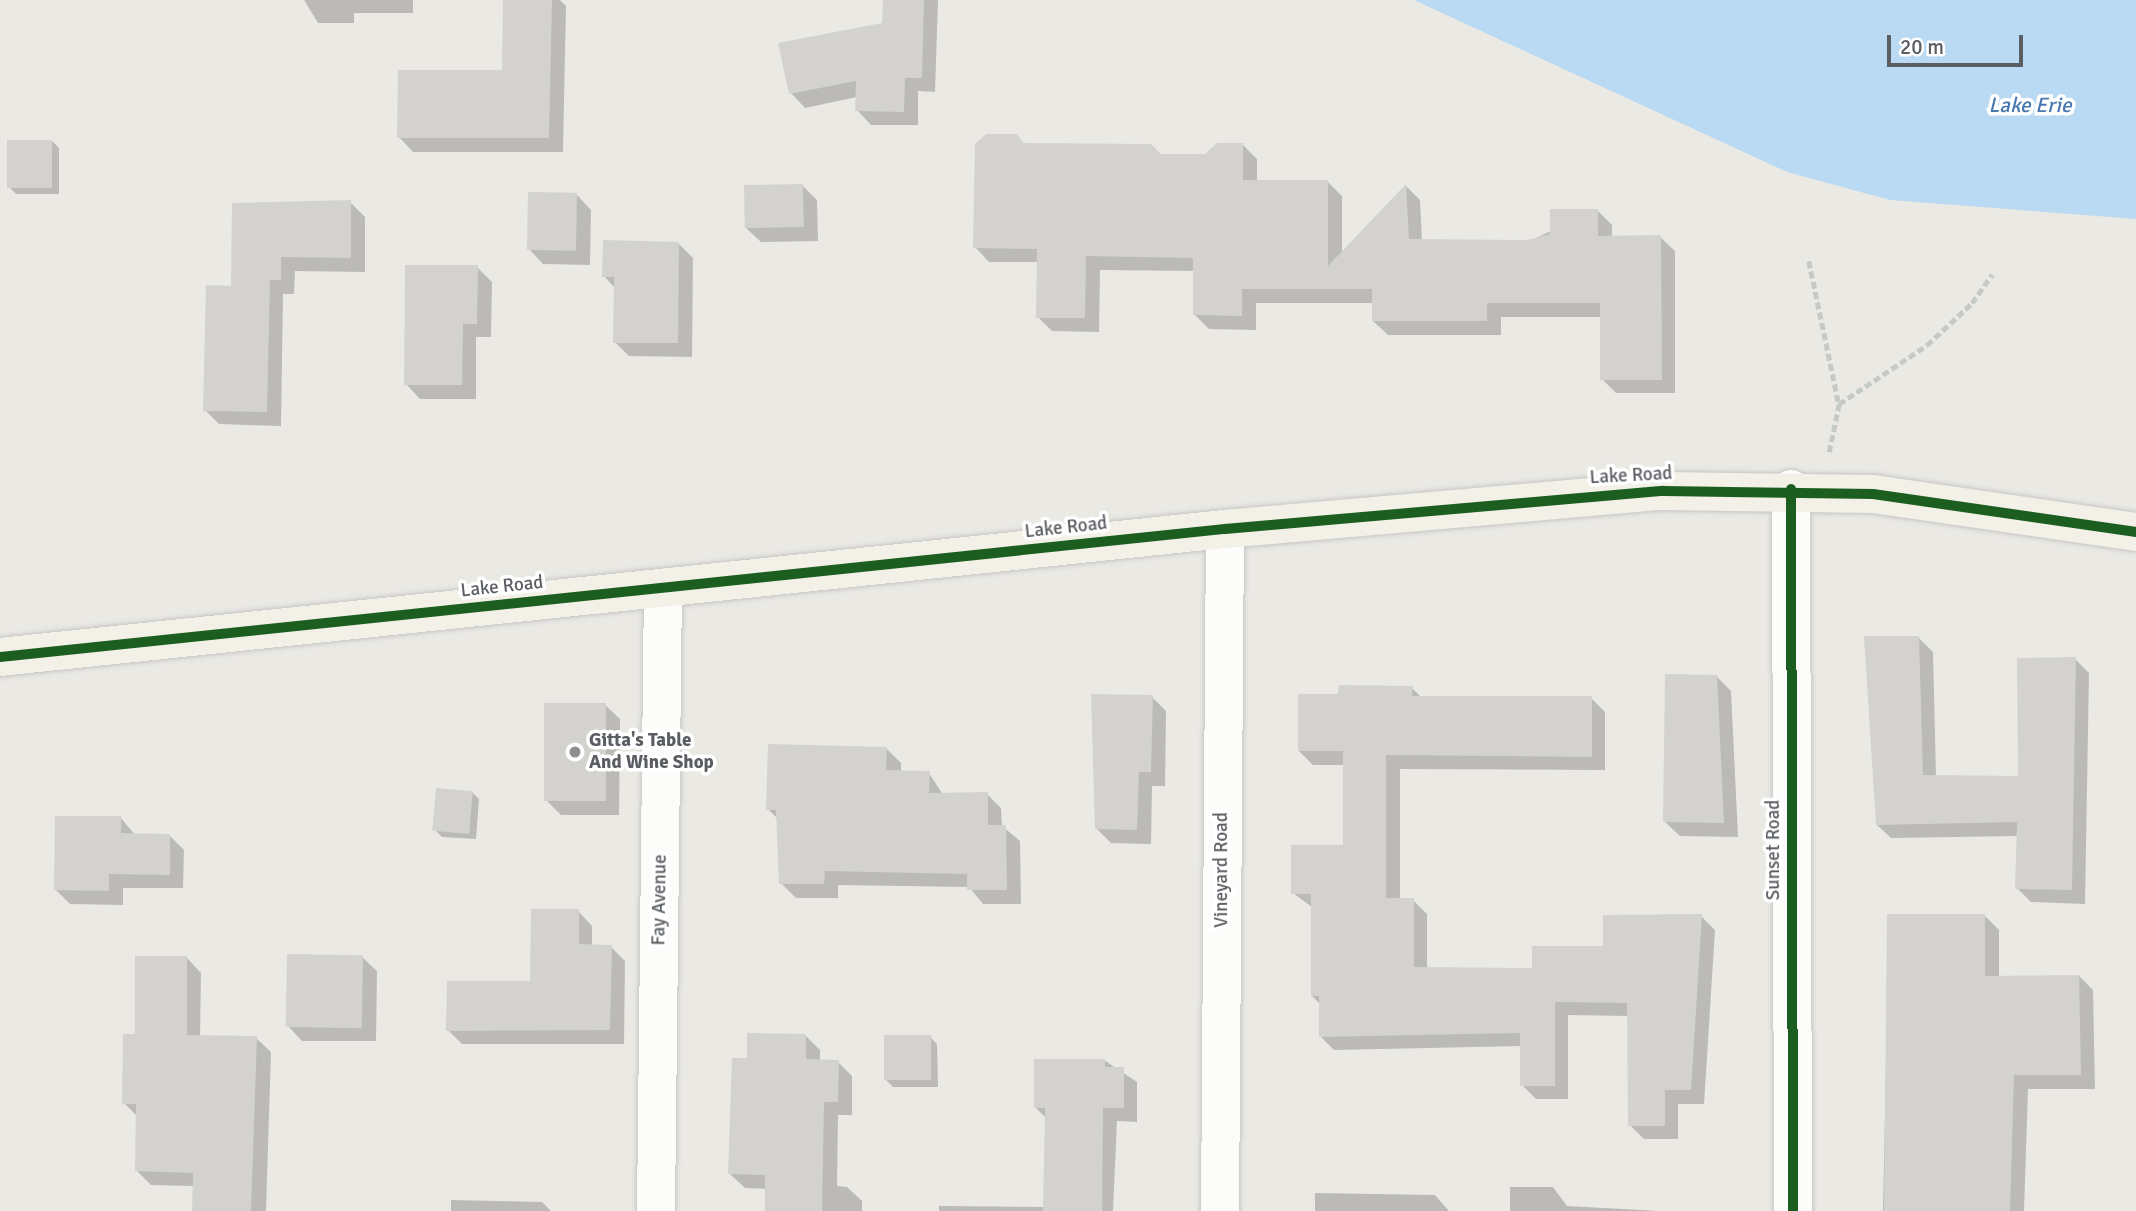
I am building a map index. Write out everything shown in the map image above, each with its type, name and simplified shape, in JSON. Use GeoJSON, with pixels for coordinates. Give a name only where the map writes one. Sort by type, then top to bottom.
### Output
{"type":"FeatureCollection","features":[{"type":"Feature","properties":{"kind":"main road","name":"Lake Road"},"geometry":{"type":"LineString","coordinates":[[0,656],[1533,499],[1808,490],[1954,502],[2136,532]]}},
{"type":"Feature","properties":{"kind":"street","name":"Sunset Road"},"geometry":{"type":"LineString","coordinates":[[1793,1211],[1808,490]]}},
{"type":"Feature","properties":{"kind":"street","name":"Vineyard Road"},"geometry":{"type":"LineString","coordinates":[[1220,1211],[1225,529]]}},
{"type":"Feature","properties":{"kind":"street","name":"Fay Avenue"},"geometry":{"type":"LineString","coordinates":[[656,1211],[663,589]]}},
{"type":"Feature","properties":{"kind":"path"},"geometry":{"type":"LineString","coordinates":[[1808,490],[1839,404],[1809,261]]}},
{"type":"Feature","properties":{"kind":"path"},"geometry":{"type":"LineString","coordinates":[[1839,404],[1927,345],[1972,303],[1992,274]]}},
{"type":"Feature","properties":{"kind":"water","name":"Lake Erie"},"geometry":{"type":"Polygon","coordinates":[[[1414,0],[2136,0],[2136,219],[1890,200],[1787,172],[1414,0]]]}},
{"type":"Feature","properties":{"kind":"building"},"geometry":{"type":"Polygon","coordinates":[[[503,0],[552,0],[549,138],[397,138],[398,70],[502,70],[503,0]]]}},
{"type":"Feature","properties":{"kind":"building"},"geometry":{"type":"Polygon","coordinates":[[[883,0],[924,0],[922,78],[905,78],[904,112],[855,111],[856,81],[789,94],[778,43],[882,23],[883,0]]]}},
{"type":"Feature","properties":{"kind":"building"},"geometry":{"type":"Polygon","coordinates":[[[986,134],[1017,134],[1023,143],[1151,144],[1161,154],[1205,154],[1217,143],[1243,143],[1243,180],[1328,180],[1328,266],[1406,184],[1409,239],[1527,240],[1550,234],[1550,209],[1598,209],[1598,236],[1661,235],[1662,380],[1600,380],[1600,303],[1487,303],[1487,321],[1372,321],[1372,289],[1242,289],[1242,316],[1193,315],[1193,258],[1086,256],[1085,318],[1036,318],[1037,249],[973,248],[975,144],[986,134]]]}},
{"type":"Feature","properties":{"kind":"building"},"geometry":{"type":"Polygon","coordinates":[[[7,140],[52,140],[52,188],[7,188],[7,140]]]}},
{"type":"Feature","properties":{"kind":"building"},"geometry":{"type":"Polygon","coordinates":[[[803,184],[804,227],[745,228],[744,185],[803,184]]]}},
{"type":"Feature","properties":{"kind":"building"},"geometry":{"type":"Polygon","coordinates":[[[528,192],[577,193],[576,251],[527,250],[528,192]]]}},
{"type":"Feature","properties":{"kind":"building"},"geometry":{"type":"Polygon","coordinates":[[[351,200],[351,258],[281,257],[281,280],[270,280],[267,412],[203,411],[206,285],[231,286],[232,203],[351,200]]]}},
{"type":"Feature","properties":{"kind":"building"},"geometry":{"type":"Polygon","coordinates":[[[603,240],[679,242],[678,343],[613,343],[614,277],[602,277],[603,240]]]}},
{"type":"Feature","properties":{"kind":"building"},"geometry":{"type":"Polygon","coordinates":[[[405,265],[478,265],[477,324],[463,324],[462,385],[404,385],[405,265]]]}},
{"type":"Feature","properties":{"kind":"building"},"geometry":{"type":"Polygon","coordinates":[[[1864,636],[1919,636],[1923,775],[2018,776],[2017,658],[2076,657],[2072,890],[2015,889],[2017,822],[1876,825],[1864,636]]]}},
{"type":"Feature","properties":{"kind":"building"},"geometry":{"type":"Polygon","coordinates":[[[1665,674],[1717,675],[1724,823],[1663,822],[1665,674]]]}},
{"type":"Feature","properties":{"kind":"building"},"geometry":{"type":"Polygon","coordinates":[[[1339,685],[1413,686],[1412,696],[1592,696],[1592,757],[1386,755],[1386,898],[1414,898],[1414,967],[1532,968],[1532,946],[1603,946],[1603,915],[1702,914],[1691,1090],[1665,1090],[1665,1126],[1628,1126],[1627,1003],[1555,1002],[1555,1086],[1520,1086],[1520,1033],[1319,1037],[1319,996],[1311,996],[1311,894],[1291,894],[1291,845],[1343,845],[1343,751],[1298,751],[1298,694],[1338,694],[1339,685]]]}},
{"type":"Feature","properties":{"kind":"building"},"geometry":{"type":"Polygon","coordinates":[[[1091,694],[1153,695],[1151,772],[1139,772],[1137,830],[1095,829],[1091,694]]]}},
{"type":"Feature","properties":{"kind":"building","name":"Gitta's Table And Wine Shop"},"geometry":{"type":"Polygon","coordinates":[[[544,703],[606,703],[606,801],[544,801],[544,703]]]}},
{"type":"Feature","properties":{"kind":"building"},"geometry":{"type":"Polygon","coordinates":[[[768,744],[887,747],[886,770],[930,771],[929,793],[988,792],[988,825],[1006,825],[1007,890],[967,890],[967,874],[825,871],[824,884],[779,884],[776,810],[766,810],[768,744]]]}},
{"type":"Feature","properties":{"kind":"building"},"geometry":{"type":"Polygon","coordinates":[[[436,788],[473,791],[469,834],[432,831],[436,788]]]}},
{"type":"Feature","properties":{"kind":"building"},"geometry":{"type":"Polygon","coordinates":[[[55,816],[121,816],[121,833],[170,834],[170,875],[109,874],[109,891],[54,890],[55,816]]]}},
{"type":"Feature","properties":{"kind":"building"},"geometry":{"type":"Polygon","coordinates":[[[531,909],[579,909],[579,944],[612,945],[610,1030],[446,1031],[447,981],[530,981],[531,909]]]}},
{"type":"Feature","properties":{"kind":"building"},"geometry":{"type":"Polygon","coordinates":[[[1887,914],[1985,914],[1985,976],[2079,975],[2081,1075],[2014,1075],[2010,1211],[1884,1211],[1887,914]]]}},
{"type":"Feature","properties":{"kind":"building"},"geometry":{"type":"Polygon","coordinates":[[[287,954],[363,955],[362,1028],[286,1027],[287,954]]]}},
{"type":"Feature","properties":{"kind":"building"},"geometry":{"type":"Polygon","coordinates":[[[135,956],[187,956],[187,1035],[257,1036],[251,1211],[192,1211],[193,1173],[135,1171],[136,1104],[122,1104],[123,1034],[135,1034],[135,956]]]}},
{"type":"Feature","properties":{"kind":"building"},"geometry":{"type":"Polygon","coordinates":[[[747,1033],[806,1034],[806,1059],[839,1060],[838,1102],[824,1102],[822,1211],[765,1211],[765,1175],[728,1174],[732,1058],[747,1058],[747,1033]]]}},
{"type":"Feature","properties":{"kind":"building"},"geometry":{"type":"Polygon","coordinates":[[[884,1035],[931,1035],[931,1080],[884,1080],[884,1035]]]}},
{"type":"Feature","properties":{"kind":"building"},"geometry":{"type":"Polygon","coordinates":[[[1034,1059],[1105,1059],[1105,1067],[1124,1067],[1124,1108],[1103,1108],[1102,1211],[1043,1211],[1045,1108],[1034,1108],[1034,1059]]]}},
{"type":"Feature","properties":{"kind":"cycle path"},"geometry":{"type":"LineString","coordinates":[[1791,489],[1793,1211]]}},
{"type":"Feature","properties":{"kind":"cycle path"},"geometry":{"type":"LineString","coordinates":[[0,657],[1225,529],[1663,491],[1873,494],[2136,532]]}},
{"type":"Feature","properties":{"kind":"place","name":"Gitta's Table And Wine Shop"},"geometry":{"type":"Point","coordinates":[575,752]}}]}
